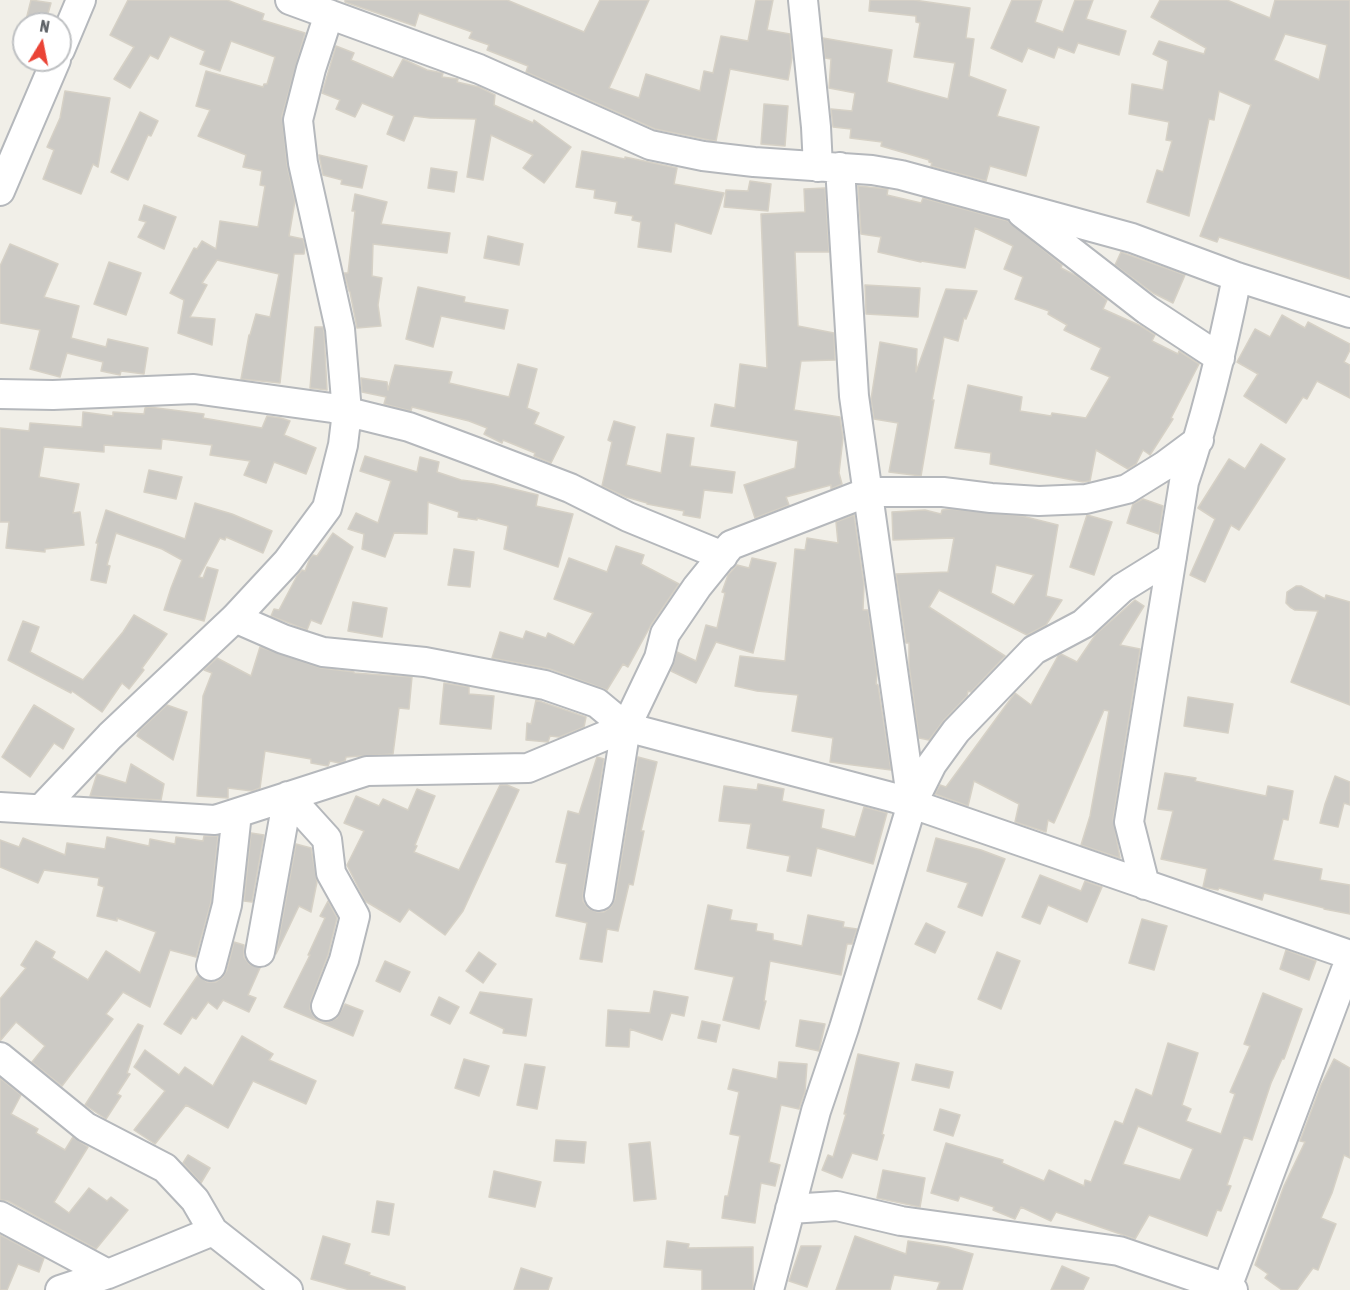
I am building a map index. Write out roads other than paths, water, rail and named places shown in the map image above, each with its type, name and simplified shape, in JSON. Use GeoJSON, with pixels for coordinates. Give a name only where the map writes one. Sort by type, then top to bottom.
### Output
{"type":"FeatureCollection","features":[{"type":"Feature","properties":{"kind":"street"},"geometry":{"type":"LineString","coordinates":[[72,21],[81,0]]}},
{"type":"Feature","properties":{"kind":"street"},"geometry":{"type":"LineString","coordinates":[[290,0],[479,69],[650,145],[723,159],[901,175],[1132,238],[1237,277],[1350,313]]}},
{"type":"Feature","properties":{"kind":"street"},"geometry":{"type":"LineString","coordinates":[[802,0],[816,128],[829,167],[854,396],[912,804]]}},
{"type":"Feature","properties":{"kind":"street"},"geometry":{"type":"LineString","coordinates":[[41,809],[110,736],[235,618],[287,562],[327,508],[343,445],[348,412],[340,329],[303,163],[298,120],[311,69],[329,14]]}},
{"type":"Feature","properties":{"kind":"street"},"geometry":{"type":"LineString","coordinates":[[0,191],[51,72]]}},
{"type":"Feature","properties":{"kind":"street"},"geometry":{"type":"LineString","coordinates":[[1010,205],[1147,310],[1220,358]]}},
{"type":"Feature","properties":{"kind":"street"},"geometry":{"type":"LineString","coordinates":[[1145,885],[1129,822],[1184,482],[1220,358],[1237,277]]}},
{"type":"Feature","properties":{"kind":"street"},"geometry":{"type":"LineString","coordinates":[[0,394],[53,395],[194,389],[332,408],[410,427],[570,488],[628,517],[723,556]]}},
{"type":"Feature","properties":{"kind":"street"},"geometry":{"type":"LineString","coordinates":[[599,896],[626,727],[659,658],[665,634],[697,587],[731,545],[868,492],[943,492],[1039,501],[1086,499],[1127,489],[1164,466],[1198,440]]}},
{"type":"Feature","properties":{"kind":"street"},"geometry":{"type":"LineString","coordinates":[[769,1290],[816,1111],[844,1028],[912,804],[932,764],[956,731],[1034,650],[1083,624],[1122,588],[1172,557]]}},
{"type":"Feature","properties":{"kind":"street"},"geometry":{"type":"LineString","coordinates":[[235,618],[283,639],[323,652],[425,662],[545,686],[597,703],[626,727],[912,804],[1350,957],[1229,1289],[1119,1251],[901,1221],[837,1206],[790,1209]]}},
{"type":"Feature","properties":{"kind":"street"},"geometry":{"type":"LineString","coordinates":[[0,807],[215,820],[367,771],[528,768],[626,727]]}},
{"type":"Feature","properties":{"kind":"street"},"geometry":{"type":"LineString","coordinates":[[260,952],[288,796]]}},
{"type":"Feature","properties":{"kind":"street"},"geometry":{"type":"LineString","coordinates":[[288,796],[327,839],[331,873],[355,916],[344,960],[326,1006]]}},
{"type":"Feature","properties":{"kind":"street"},"geometry":{"type":"LineString","coordinates":[[211,966],[227,905],[237,813]]}},
{"type":"Feature","properties":{"kind":"street"},"geometry":{"type":"LineString","coordinates":[[0,1057],[86,1127],[165,1168],[195,1200],[213,1230],[288,1290]]}},
{"type":"Feature","properties":{"kind":"street"},"geometry":{"type":"LineString","coordinates":[[0,1216],[108,1274]]}},
{"type":"Feature","properties":{"kind":"street"},"geometry":{"type":"LineString","coordinates":[[60,1290],[108,1274],[213,1230]]}}]}
